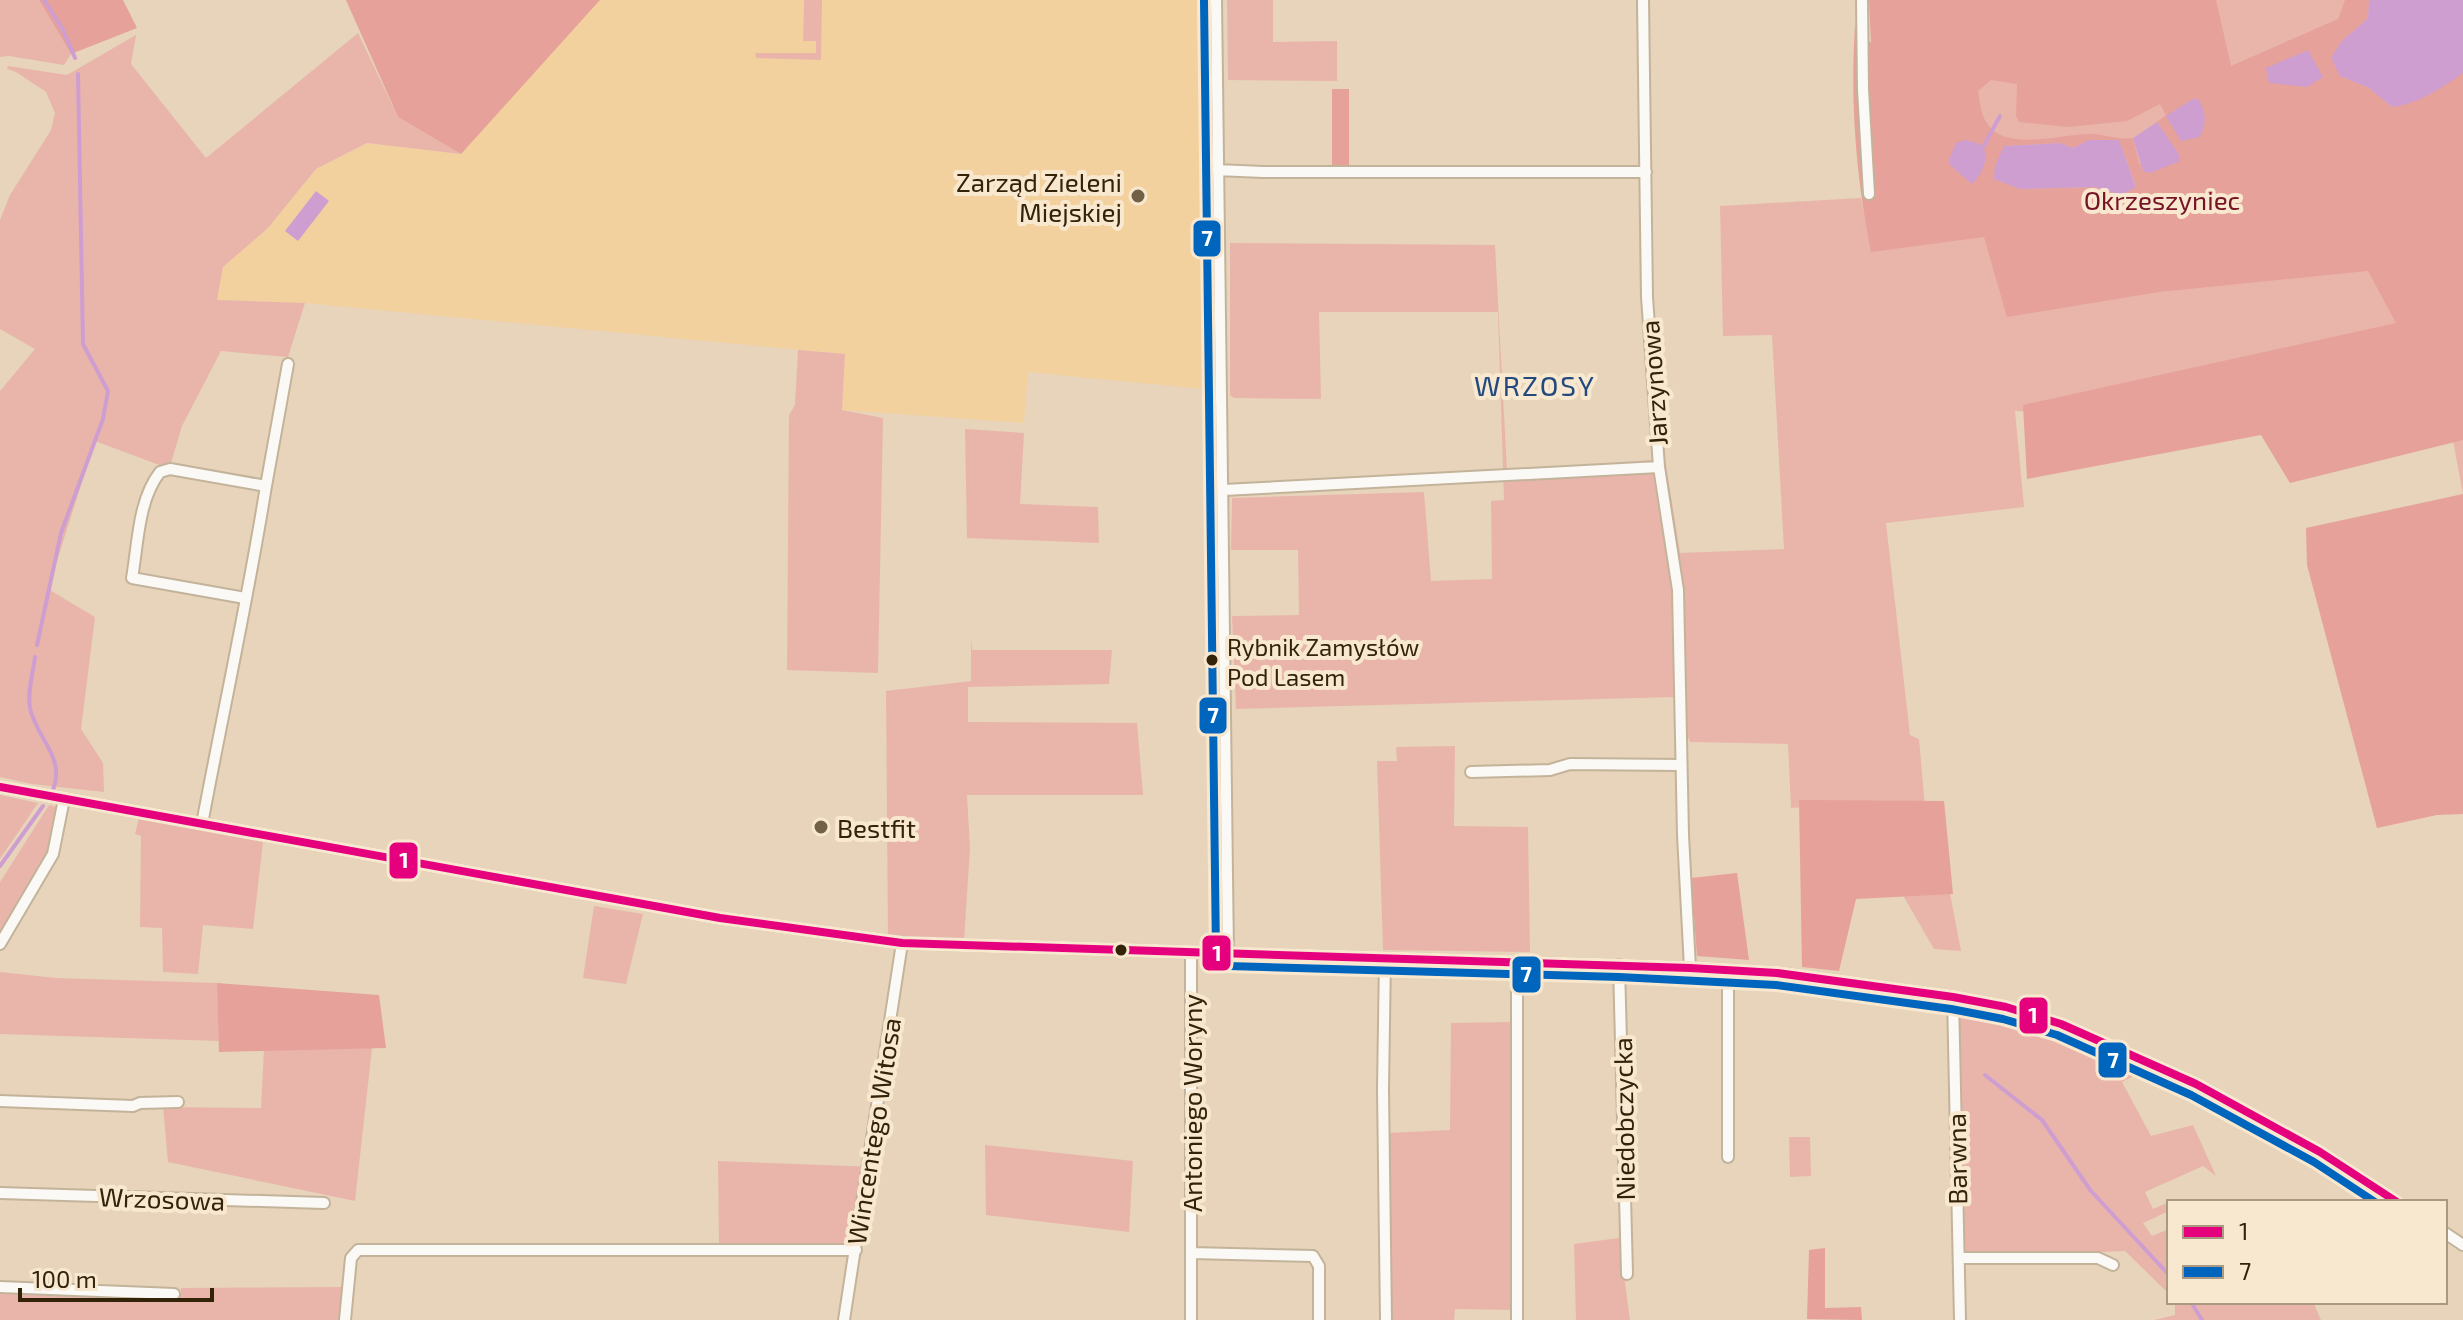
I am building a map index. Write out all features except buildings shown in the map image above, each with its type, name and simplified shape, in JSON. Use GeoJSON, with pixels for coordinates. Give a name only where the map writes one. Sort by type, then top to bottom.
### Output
{"type":"FeatureCollection","features":[{"type":"Feature","properties":{"kind":"street"},"geometry":{"type":"LineString","coordinates":[[1216,0],[1228,954]]}},
{"type":"Feature","properties":{"kind":"street","name":"Jarzynowa"},"geometry":{"type":"LineString","coordinates":[[1643,0],[1647,297],[1659,467],[1678,590],[1681,765],[1690,968]]}},
{"type":"Feature","properties":{"kind":"street"},"geometry":{"type":"LineString","coordinates":[[1862,0],[1869,194]]}},
{"type":"Feature","properties":{"kind":"street"},"geometry":{"type":"LineString","coordinates":[[1217,170],[1646,172]]}},
{"type":"Feature","properties":{"kind":"street"},"geometry":{"type":"LineString","coordinates":[[202,824],[288,364]]}},
{"type":"Feature","properties":{"kind":"street"},"geometry":{"type":"LineString","coordinates":[[1224,490],[1659,467]]}},
{"type":"Feature","properties":{"kind":"street"},"geometry":{"type":"LineString","coordinates":[[245,598],[132,578],[142,516],[153,482],[164,470],[266,486]]}},
{"type":"Feature","properties":{"kind":"street"},"geometry":{"type":"LineString","coordinates":[[1471,772],[1550,770],[1570,764],[1681,765]]}},
{"type":"Feature","properties":{"kind":"street"},"geometry":{"type":"LineString","coordinates":[[0,787],[720,918],[902,943],[1690,968],[1777,973],[1953,997],[2006,1007],[2061,1024],[2196,1084],[2320,1152],[2394,1200]]}},
{"type":"Feature","properties":{"kind":"street"},"geometry":{"type":"LineString","coordinates":[[0,944],[53,854],[64,799]]}},
{"type":"Feature","properties":{"kind":"street","name":"Wincentego Witosa"},"geometry":{"type":"LineString","coordinates":[[844,1320],[902,943]]}},
{"type":"Feature","properties":{"kind":"street","name":"Antoniego Woryny"},"geometry":{"type":"LineString","coordinates":[[1191,952],[1191,1320]]}},
{"type":"Feature","properties":{"kind":"street"},"geometry":{"type":"LineString","coordinates":[[1385,958],[1386,1320]]}},
{"type":"Feature","properties":{"kind":"street"},"geometry":{"type":"LineString","coordinates":[[1517,962],[1517,1320]]}},
{"type":"Feature","properties":{"kind":"street","name":"Niedobczycka"},"geometry":{"type":"LineString","coordinates":[[1619,965],[1627,1274]]}},
{"type":"Feature","properties":{"kind":"street"},"geometry":{"type":"LineString","coordinates":[[1728,971],[1728,1157]]}},
{"type":"Feature","properties":{"kind":"street","name":"Barwna"},"geometry":{"type":"LineString","coordinates":[[1953,997],[1960,1320]]}},
{"type":"Feature","properties":{"kind":"street"},"geometry":{"type":"LineString","coordinates":[[0,1101],[133,1106],[178,1102]]}},
{"type":"Feature","properties":{"kind":"street","name":"Wrzosowa"},"geometry":{"type":"LineString","coordinates":[[0,1193],[324,1203]]}},
{"type":"Feature","properties":{"kind":"street"},"geometry":{"type":"LineString","coordinates":[[345,1320],[351,1258],[358,1250],[856,1250]]}},
{"type":"Feature","properties":{"kind":"street"},"geometry":{"type":"LineString","coordinates":[[1191,1253],[1313,1256],[1319,1266],[1319,1320]]}},
{"type":"Feature","properties":{"kind":"street"},"geometry":{"type":"LineString","coordinates":[[1959,1258],[2098,1258],[2113,1265]]}},
{"type":"Feature","properties":{"kind":"street"},"geometry":{"type":"LineString","coordinates":[[0,1287],[174,1294]]}},
{"type":"Feature","properties":{"kind":"shaded area"},"geometry":{"type":"Polygon","coordinates":[[[596,0],[1209,0],[1213,390],[1028,372],[1024,423],[842,410],[844,354],[305,303],[216,300],[223,267],[268,228],[316,169],[367,143],[461,154],[596,0]]]}},
{"type":"Feature","properties":{"kind":"shaded area"},"geometry":{"type":"Polygon","coordinates":[[[2369,0],[2463,0],[2463,73],[2421,99],[2392,107],[2369,88],[2340,76],[2331,58],[2341,42],[2368,18],[2369,0]]]}},
{"type":"Feature","properties":{"kind":"shaded area"},"geometry":{"type":"Polygon","coordinates":[[[2308,50],[2323,77],[2307,87],[2269,83],[2266,68],[2308,50]]]}},
{"type":"Feature","properties":{"kind":"shaded area"},"geometry":{"type":"Polygon","coordinates":[[[2198,99],[2203,108],[2203,127],[2200,137],[2181,141],[2166,116],[2198,99]]]}},
{"type":"Feature","properties":{"kind":"shaded area"},"geometry":{"type":"Polygon","coordinates":[[[2157,122],[2180,156],[2180,161],[2150,173],[2143,171],[2133,138],[2157,122]]]}},
{"type":"Feature","properties":{"kind":"shaded area"},"geometry":{"type":"Polygon","coordinates":[[[1966,140],[1980,144],[1986,152],[1982,170],[1972,184],[1950,165],[1956,143],[1966,140]]]}},
{"type":"Feature","properties":{"kind":"shaded area"},"geometry":{"type":"Polygon","coordinates":[[[2089,140],[2119,140],[2136,187],[2122,195],[2095,187],[2020,189],[1994,179],[1995,166],[2004,146],[2060,143],[2073,148],[2089,140]]]}},
{"type":"Feature","properties":{"kind":"shaded area"},"geometry":{"type":"Polygon","coordinates":[[[316,191],[329,201],[298,241],[285,231],[316,191]]]}},
{"type":"Feature","properties":{"kind":"green space"},"geometry":{"type":"Polygon","coordinates":[[[0,0],[39,0],[71,54],[64,65],[0,57],[0,0]]]}},
{"type":"Feature","properties":{"kind":"green space"},"geometry":{"type":"Polygon","coordinates":[[[39,0],[123,0],[137,28],[71,54],[39,0]]]}},
{"type":"Feature","properties":{"kind":"green space"},"geometry":{"type":"Polygon","coordinates":[[[346,0],[600,0],[461,154],[398,117],[346,0]]]}},
{"type":"Feature","properties":{"kind":"green space"},"geometry":{"type":"Polygon","coordinates":[[[804,0],[822,0],[821,60],[756,58],[755,53],[816,53],[816,41],[803,41],[804,0]]]}},
{"type":"Feature","properties":{"kind":"green space"},"geometry":{"type":"Polygon","coordinates":[[[1227,0],[1273,0],[1273,42],[1337,41],[1337,81],[1228,80],[1227,0]]]}},
{"type":"Feature","properties":{"kind":"green space","name":"Okrzeszyniec"},"geometry":{"type":"Polygon","coordinates":[[[1869,0],[2216,0],[2231,66],[2338,19],[2345,0],[2369,0],[2368,18],[2341,42],[2340,76],[2369,88],[2392,107],[2463,73],[2463,440],[2290,483],[2261,435],[2027,479],[2023,405],[2396,323],[2368,271],[2159,292],[2007,317],[1984,237],[1871,252],[1861,196],[1856,140],[1853,83],[1855,26],[1871,43],[1869,0]],[[1991,80],[1978,91],[1984,118],[1997,134],[2022,140],[2090,134],[2133,138],[2139,163],[2150,172],[2180,156],[2157,122],[2166,115],[2160,104],[2127,121],[2068,127],[2019,122],[2016,116],[2017,84],[1991,80]],[[2089,140],[2073,148],[2060,143],[2004,146],[2020,189],[2095,187],[2122,195],[2136,186],[2119,140],[2089,140]]]}},
{"type":"Feature","properties":{"kind":"green space"},"geometry":{"type":"Polygon","coordinates":[[[2046,0],[2463,0],[2463,494],[2453,441],[2015,411],[2024,507],[1886,523],[1910,735],[1919,739],[1925,808],[1853,803],[1791,808],[1788,744],[1690,742],[1674,697],[1236,709],[1232,616],[1299,615],[1298,550],[1231,550],[1232,498],[1424,492],[1431,581],[1492,579],[1491,501],[1504,500],[1498,312],[1319,312],[1321,399],[1234,398],[1230,395],[1230,243],[1495,245],[1507,471],[1665,459],[1680,553],[1784,549],[1772,335],[1723,336],[1720,206],[1861,198],[1871,250],[1894,171],[2046,0]]]}},
{"type":"Feature","properties":{"kind":"green space"},"geometry":{"type":"Polygon","coordinates":[[[358,33],[398,117],[461,154],[367,143],[316,169],[268,228],[223,267],[217,300],[305,303],[288,357],[221,351],[182,426],[171,463],[162,466],[95,441],[48,589],[95,617],[81,729],[103,763],[104,792],[0,777],[0,391],[35,349],[0,329],[0,220],[10,195],[51,130],[55,113],[46,92],[7,69],[8,66],[67,75],[136,35],[131,64],[206,158],[358,33]]]}},
{"type":"Feature","properties":{"kind":"green space"},"geometry":{"type":"Polygon","coordinates":[[[1332,89],[1349,89],[1349,165],[1332,165],[1332,89]]]}},
{"type":"Feature","properties":{"kind":"green space"},"geometry":{"type":"Polygon","coordinates":[[[798,350],[845,354],[842,410],[883,418],[878,673],[787,670],[789,415],[795,405],[798,350]]]}},
{"type":"Feature","properties":{"kind":"green space"},"geometry":{"type":"Polygon","coordinates":[[[965,429],[1024,433],[1020,504],[1098,507],[1099,543],[967,538],[965,429]]]}},
{"type":"Feature","properties":{"kind":"green space"},"geometry":{"type":"Polygon","coordinates":[[[2463,494],[2463,814],[2437,815],[2377,828],[2307,565],[2306,528],[2463,494]]]}},
{"type":"Feature","properties":{"kind":"green space"},"geometry":{"type":"Polygon","coordinates":[[[971,638],[972,650],[1112,650],[1109,684],[968,687],[968,722],[1137,723],[1143,795],[967,795],[970,848],[964,941],[888,935],[886,691],[971,681],[971,638]]]}},
{"type":"Feature","properties":{"kind":"green space"},"geometry":{"type":"Polygon","coordinates":[[[1455,746],[1454,826],[1528,827],[1530,952],[1383,950],[1377,761],[1397,761],[1396,747],[1455,746]]]}},
{"type":"Feature","properties":{"kind":"green space"},"geometry":{"type":"Polygon","coordinates":[[[0,795],[38,803],[0,859],[0,795]]]}},
{"type":"Feature","properties":{"kind":"green space"},"geometry":{"type":"Polygon","coordinates":[[[1799,800],[1944,801],[1953,894],[1856,899],[1839,971],[1802,967],[1799,800]]]}},
{"type":"Feature","properties":{"kind":"green space"},"geometry":{"type":"Polygon","coordinates":[[[49,805],[59,808],[51,849],[0,935],[0,882],[49,805]]]}},
{"type":"Feature","properties":{"kind":"green space"},"geometry":{"type":"Polygon","coordinates":[[[139,818],[263,842],[253,929],[203,925],[198,974],[163,972],[162,928],[140,927],[141,836],[135,834],[139,818]]]}},
{"type":"Feature","properties":{"kind":"green space"},"geometry":{"type":"Polygon","coordinates":[[[1737,873],[1749,960],[1697,956],[1691,878],[1737,873]]]}},
{"type":"Feature","properties":{"kind":"green space"},"geometry":{"type":"Polygon","coordinates":[[[1948,883],[1961,951],[1934,949],[1901,892],[1948,883]]]}},
{"type":"Feature","properties":{"kind":"green space"},"geometry":{"type":"Polygon","coordinates":[[[594,906],[643,914],[626,984],[583,978],[594,906]]]}},
{"type":"Feature","properties":{"kind":"green space"},"geometry":{"type":"Polygon","coordinates":[[[0,972],[56,978],[217,983],[219,1041],[0,1034],[0,972]]]}},
{"type":"Feature","properties":{"kind":"green space"},"geometry":{"type":"Polygon","coordinates":[[[217,983],[379,995],[386,1048],[219,1052],[217,983]]]}},
{"type":"Feature","properties":{"kind":"green space"},"geometry":{"type":"Polygon","coordinates":[[[1966,1008],[2012,1020],[2057,1034],[2145,1070],[2122,1082],[2151,1136],[2193,1125],[2216,1176],[2203,1166],[2145,1192],[2153,1209],[2167,1203],[2167,1212],[2143,1223],[2152,1236],[2167,1230],[2167,1292],[2125,1251],[1964,1258],[1957,1018],[1966,1008]]]}},
{"type":"Feature","properties":{"kind":"green space"},"geometry":{"type":"Polygon","coordinates":[[[1512,1022],[1514,1310],[1455,1309],[1454,1320],[1389,1320],[1388,1133],[1450,1130],[1451,1023],[1512,1022]]]}},
{"type":"Feature","properties":{"kind":"green space"},"geometry":{"type":"Polygon","coordinates":[[[372,1048],[355,1201],[168,1162],[163,1107],[261,1108],[264,1049],[372,1048]]]}},
{"type":"Feature","properties":{"kind":"green space"},"geometry":{"type":"Polygon","coordinates":[[[1789,1137],[1810,1137],[1811,1176],[1790,1177],[1789,1137]]]}},
{"type":"Feature","properties":{"kind":"green space"},"geometry":{"type":"Polygon","coordinates":[[[985,1145],[1133,1161],[1129,1232],[986,1215],[985,1145]]]}},
{"type":"Feature","properties":{"kind":"green space"},"geometry":{"type":"Polygon","coordinates":[[[718,1161],[876,1167],[866,1239],[853,1244],[719,1247],[718,1161]]]}},
{"type":"Feature","properties":{"kind":"green space"},"geometry":{"type":"Polygon","coordinates":[[[1619,1238],[1630,1320],[1576,1320],[1574,1244],[1619,1238]]]}},
{"type":"Feature","properties":{"kind":"green space"},"geometry":{"type":"Polygon","coordinates":[[[1825,1248],[1825,1308],[1861,1307],[1862,1320],[1807,1319],[1809,1250],[1825,1248]]]}},
{"type":"Feature","properties":{"kind":"green space"},"geometry":{"type":"Polygon","coordinates":[[[347,1287],[341,1320],[0,1320],[0,1293],[180,1300],[181,1288],[347,1287]]]}},
{"type":"Feature","properties":{"kind":"green space"},"geometry":{"type":"Polygon","coordinates":[[[2175,1304],[2314,1304],[2321,1320],[2154,1320],[2175,1315],[2175,1304]]]}},
{"type":"Feature","properties":{"kind":"waterway"},"geometry":{"type":"LineString","coordinates":[[44,0],[63,30],[75,58]]}},
{"type":"Feature","properties":{"kind":"waterway"},"geometry":{"type":"LineString","coordinates":[[37,645],[61,533],[103,419],[108,391],[83,344],[78,74]]}},
{"type":"Feature","properties":{"kind":"waterway"},"geometry":{"type":"LineString","coordinates":[[1982,149],[2000,116]]}},
{"type":"Feature","properties":{"kind":"waterway"},"geometry":{"type":"LineString","coordinates":[[35,657],[29,702],[33,719],[56,767],[53,790]]}},
{"type":"Feature","properties":{"kind":"waterway"},"geometry":{"type":"LineString","coordinates":[[0,866],[43,806]]}},
{"type":"Feature","properties":{"kind":"waterway"},"geometry":{"type":"LineString","coordinates":[[1985,1075],[2042,1120],[2091,1191],[2167,1273]]}},
{"type":"Feature","properties":{"kind":"waterway"},"geometry":{"type":"LineString","coordinates":[[2192,1304],[2202,1320]]}},
{"type":"Feature","properties":{"kind":"transit line","name":"7"},"geometry":{"type":"LineString","coordinates":[[1204,0],[1216,954]]}},
{"type":"Feature","properties":{"kind":"transit line","name":"1"},"geometry":{"type":"LineString","coordinates":[[0,787],[720,918],[902,943],[1690,968],[1777,973],[1953,997],[2006,1007],[2061,1024],[2196,1084],[2320,1152],[2394,1200]]}},
{"type":"Feature","properties":{"kind":"transit line","name":"7"},"geometry":{"type":"LineString","coordinates":[[1228,966],[1619,977],[1776,985],[2003,1019],[2057,1035],[2191,1095],[2314,1162],[2372,1200]]}},
{"type":"Feature","properties":{"kind":"place","name":"Zarząd Zieleni Miejskiej"},"geometry":{"type":"Point","coordinates":[1138,196]}},
{"type":"Feature","properties":{"kind":"place","name":"Rybnik Zamysłów Pod Lasem"},"geometry":{"type":"Point","coordinates":[1212,660]}},
{"type":"Feature","properties":{"kind":"place","name":"Bestfit"},"geometry":{"type":"Point","coordinates":[821,827]}},
{"type":"Feature","properties":{"kind":"district","name":"WRZOSY"},"geometry":{"type":"Point","coordinates":[1535,385]}}]}
